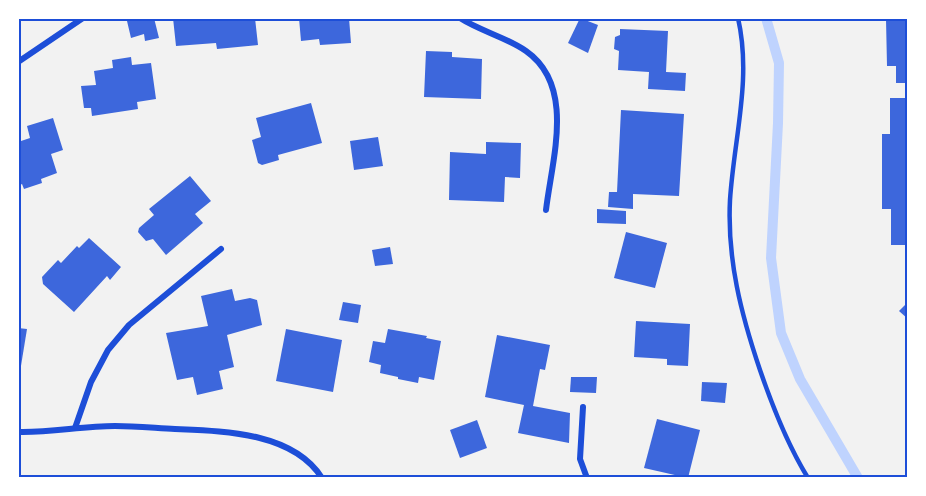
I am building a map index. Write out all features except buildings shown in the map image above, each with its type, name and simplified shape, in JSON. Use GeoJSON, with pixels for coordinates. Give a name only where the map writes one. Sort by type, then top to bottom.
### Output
{"type":"FeatureCollection","features":[{"type":"Feature","properties":{"kind":"street"},"geometry":{"type":"LineString","coordinates":[[18,62],[83,18]]}},
{"type":"Feature","properties":{"kind":"street"},"geometry":{"type":"LineString","coordinates":[[460,18],[525,50],[546,71],[552,84],[555,98],[556,133],[546,210]]}},
{"type":"Feature","properties":{"kind":"street"},"geometry":{"type":"LineString","coordinates":[[75,428],[91,382],[108,350],[129,325],[221,249]]}},
{"type":"Feature","properties":{"kind":"street"},"geometry":{"type":"LineString","coordinates":[[583,407],[580,459],[587,478]]}},
{"type":"Feature","properties":{"kind":"street"},"geometry":{"type":"LineString","coordinates":[[18,432],[115,426],[224,431],[250,435],[296,453],[310,463],[322,478]]}},
{"type":"Feature","properties":{"kind":"lane"},"geometry":{"type":"LineString","coordinates":[[738,18],[745,52],[744,82],[730,201],[730,247],[733,273],[752,346],[772,405],[789,444],[808,478]]}},
{"type":"Feature","properties":{"kind":"waterway"},"geometry":{"type":"LineString","coordinates":[[766,18],[779,63],[771,258],[781,333],[800,379],[858,478]]}}]}
